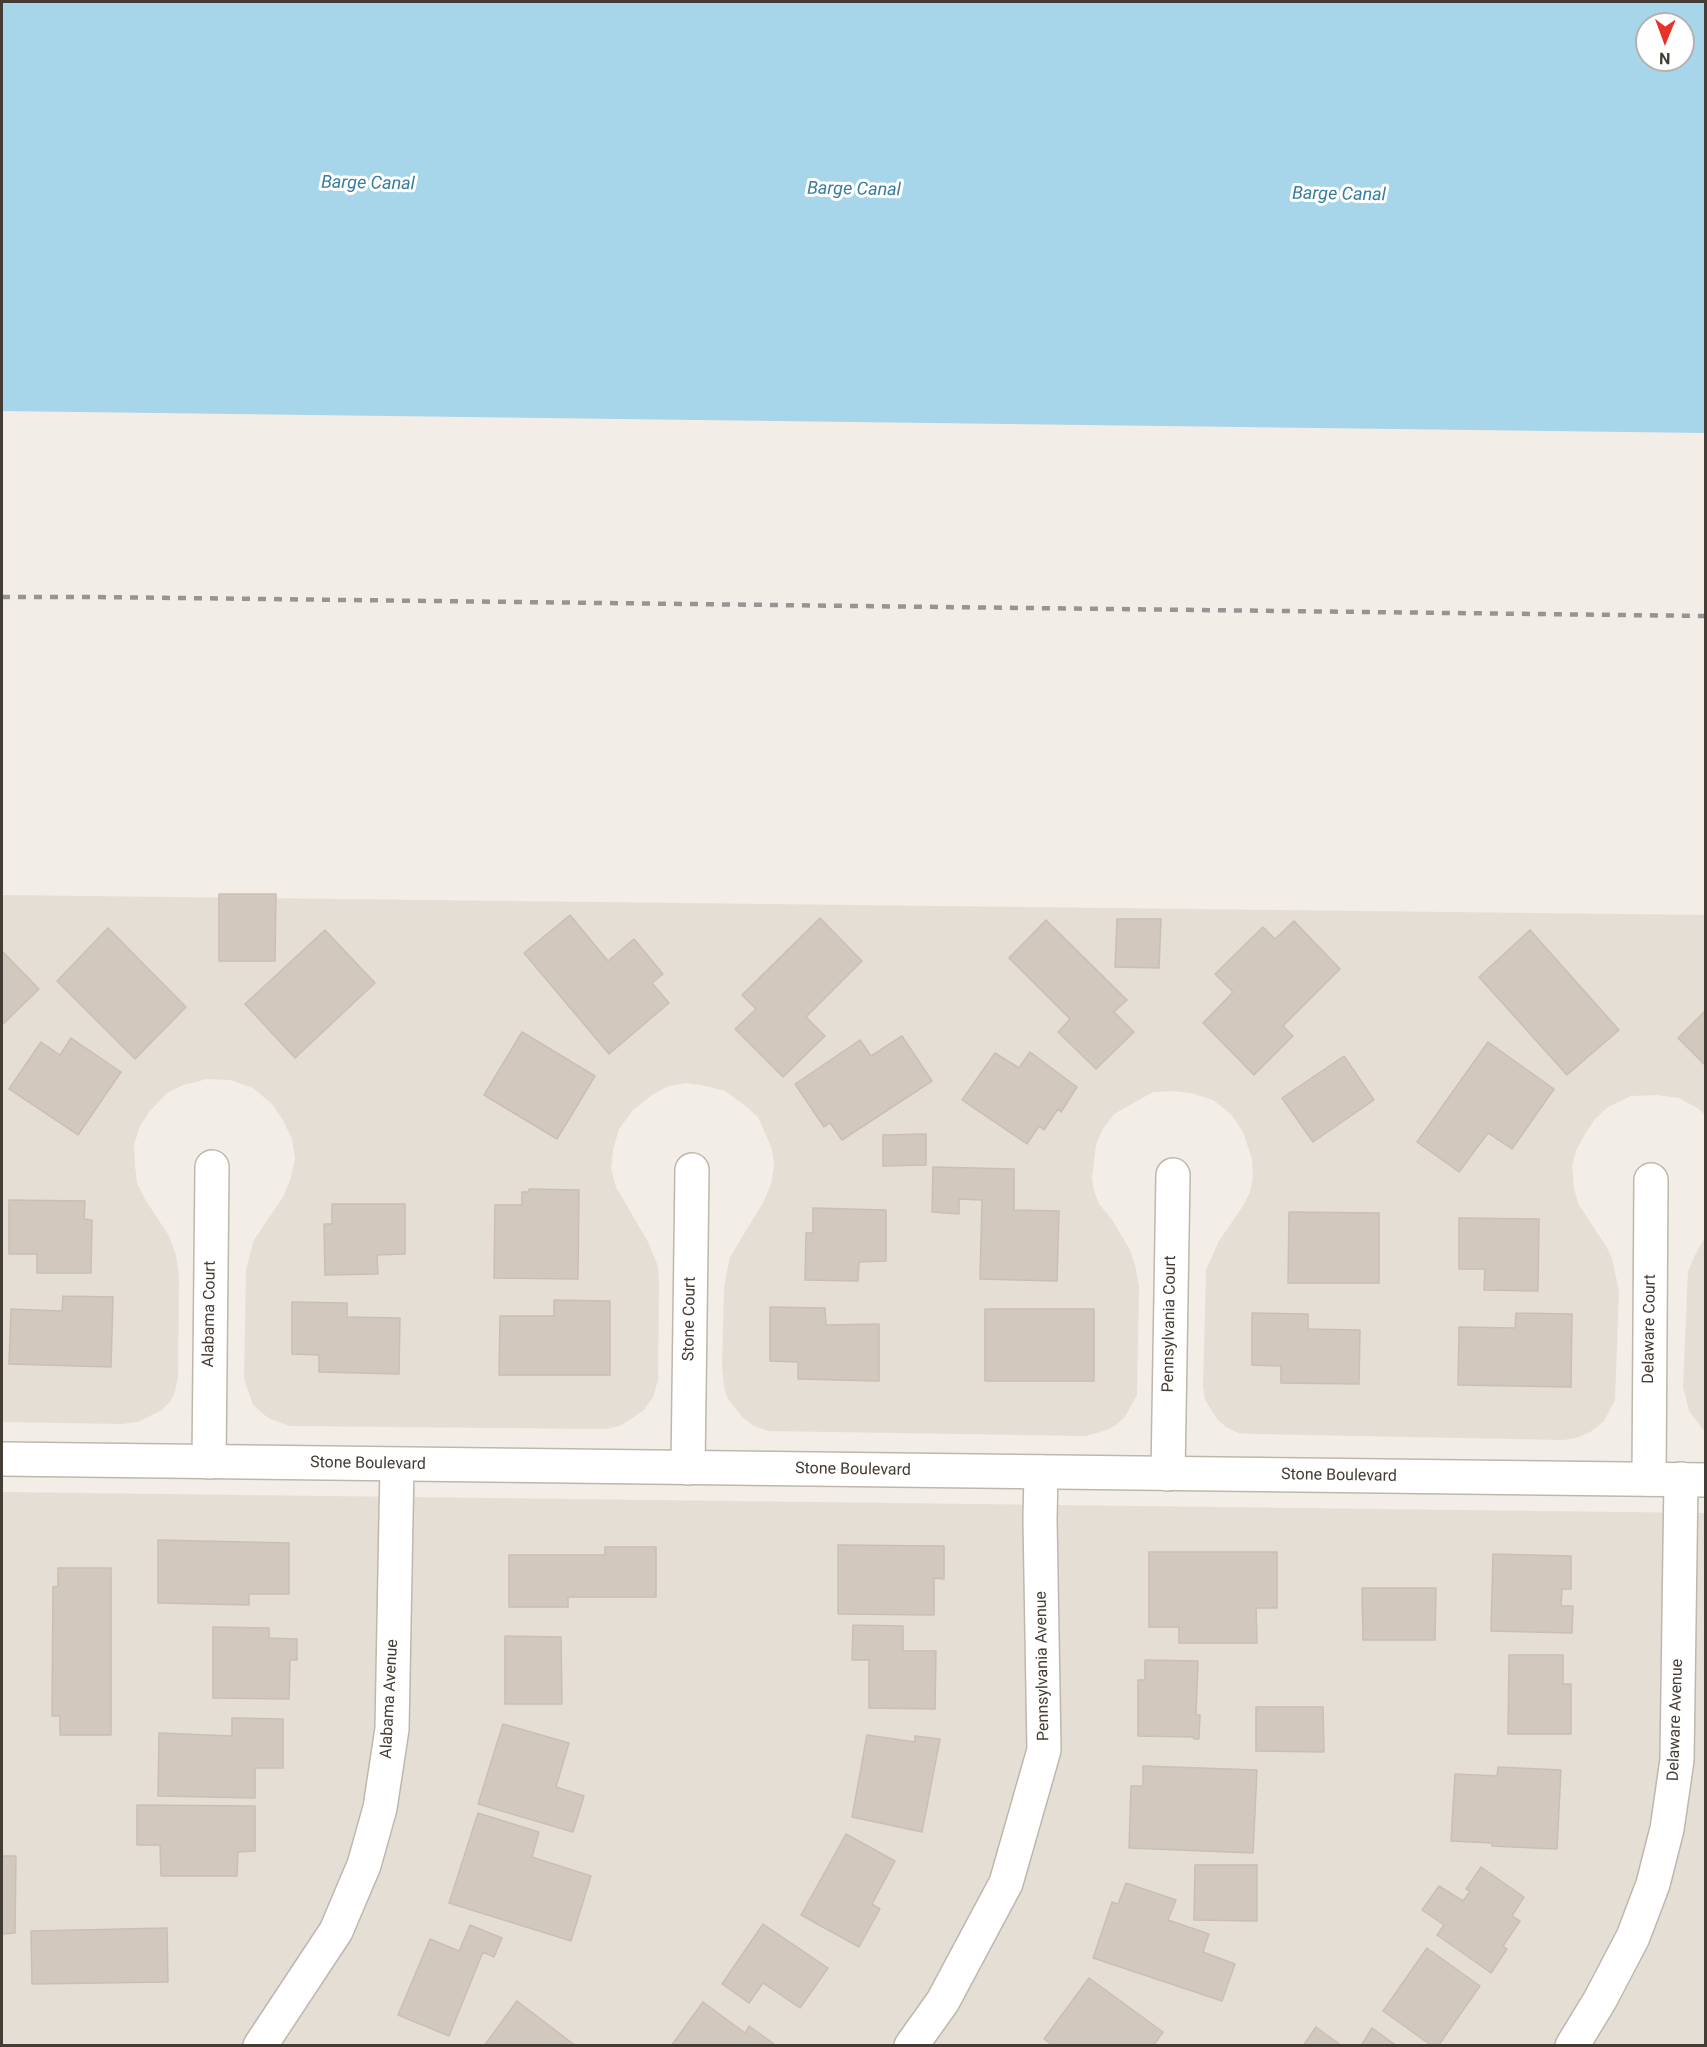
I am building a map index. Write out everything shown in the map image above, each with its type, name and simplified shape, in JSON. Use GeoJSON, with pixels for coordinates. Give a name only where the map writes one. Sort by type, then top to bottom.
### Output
{"type":"FeatureCollection","features":[{"type":"Feature","properties":{"kind":"street","name":"Alabama Court"},"geometry":{"type":"LineString","coordinates":[[209,1462],[212,1167]]}},
{"type":"Feature","properties":{"kind":"street","name":"Stone Court"},"geometry":{"type":"LineString","coordinates":[[688,1468],[692,1170]]}},
{"type":"Feature","properties":{"kind":"street","name":"Pennsylvania Court"},"geometry":{"type":"LineString","coordinates":[[1168,1474],[1173,1175]]}},
{"type":"Feature","properties":{"kind":"street","name":"Delaware Court"},"geometry":{"type":"LineString","coordinates":[[1652,1180],[1679,1479]]}},
{"type":"Feature","properties":{"kind":"street","name":"Stone Boulevard"},"geometry":{"type":"LineString","coordinates":[[2,1459],[1679,1479]]}},
{"type":"Feature","properties":{"kind":"street","name":"Alabama Avenue"},"geometry":{"type":"LineString","coordinates":[[260,2046],[336,1930],[364,1865],[380,1808],[392,1729],[397,1465]]}},
{"type":"Feature","properties":{"kind":"street","name":"Pennsylvania Avenue"},"geometry":{"type":"LineString","coordinates":[[910,2046],[943,2001],[1006,1884],[1044,1750],[1041,1472]]}},
{"type":"Feature","properties":{"kind":"street","name":"Delaware Avenue"},"geometry":{"type":"LineString","coordinates":[[1572,2046],[1634,1937],[1653,1884],[1668,1830],[1677,1760],[1679,1479]]}},
{"type":"Feature","properties":{"kind":"shaded area"},"geometry":{"type":"Polygon","coordinates":[[[2,895],[1705,915],[1705,1115],[1679,1098],[1657,1095],[1631,1096],[1608,1107],[1595,1119],[1576,1151],[1572,1166],[1574,1189],[1579,1205],[1612,1258],[1619,1291],[1615,1400],[1604,1421],[1592,1431],[1579,1437],[1564,1440],[1255,1434],[1239,1433],[1226,1427],[1217,1419],[1205,1400],[1203,1386],[1206,1270],[1219,1241],[1250,1192],[1253,1176],[1252,1159],[1243,1132],[1231,1114],[1213,1100],[1191,1093],[1173,1091],[1153,1092],[1114,1114],[1096,1144],[1092,1178],[1094,1191],[1099,1204],[1111,1218],[1130,1250],[1139,1287],[1137,1395],[1125,1417],[1116,1425],[1086,1436],[768,1431],[754,1426],[735,1408],[724,1388],[722,1366],[724,1287],[730,1257],[764,1201],[771,1184],[774,1166],[772,1149],[758,1117],[743,1104],[725,1091],[687,1083],[669,1086],[652,1095],[633,1110],[619,1129],[613,1150],[611,1169],[616,1187],[648,1242],[658,1266],[658,1380],[653,1397],[644,1410],[622,1425],[607,1429],[290,1426],[268,1418],[253,1405],[244,1379],[246,1269],[254,1240],[283,1197],[290,1180],[295,1159],[292,1139],[272,1104],[253,1088],[230,1080],[207,1079],[183,1085],[167,1093],[140,1126],[134,1145],[137,1183],[169,1236],[176,1255],[179,1276],[178,1377],[170,1402],[160,1411],[138,1422],[122,1424],[2,1422],[2,895]]]}},
{"type":"Feature","properties":{"kind":"shaded area"},"geometry":{"type":"Polygon","coordinates":[[[1705,1237],[1705,1432],[1689,1411],[1683,1386],[1688,1272],[1705,1237]]]}},
{"type":"Feature","properties":{"kind":"shaded area"},"geometry":{"type":"Polygon","coordinates":[[[2,1492],[1705,1513],[1705,2045],[2,2045],[2,1492]]]}},
{"type":"Feature","properties":{"kind":"water","name":"Barge Canal"},"geometry":{"type":"Polygon","coordinates":[[[2,2],[1705,2],[1705,433],[2,411],[2,2]]]}},
{"type":"Feature","properties":{"kind":"building"},"geometry":{"type":"Polygon","coordinates":[[[219,894],[276,894],[275,961],[219,961],[219,894]]]}},
{"type":"Feature","properties":{"kind":"building"},"geometry":{"type":"Polygon","coordinates":[[[570,915],[608,961],[634,939],[663,974],[652,983],[669,1003],[609,1054],[524,953],[570,915]]]}},
{"type":"Feature","properties":{"kind":"building"},"geometry":{"type":"Polygon","coordinates":[[[820,918],[862,961],[806,1017],[825,1036],[783,1077],[735,1029],[756,1009],[742,995],[820,918]]]}},
{"type":"Feature","properties":{"kind":"building"},"geometry":{"type":"Polygon","coordinates":[[[1117,919],[1161,919],[1159,968],[1115,967],[1117,919]]]}},
{"type":"Feature","properties":{"kind":"building"},"geometry":{"type":"Polygon","coordinates":[[[1046,920],[1127,1000],[1114,1012],[1134,1032],[1096,1069],[1058,1032],[1070,1019],[1009,958],[1046,920]]]}},
{"type":"Feature","properties":{"kind":"building"},"geometry":{"type":"Polygon","coordinates":[[[1294,921],[1340,969],[1283,1026],[1293,1036],[1254,1075],[1203,1023],[1233,992],[1215,974],[1263,927],[1275,939],[1294,921]]]}},
{"type":"Feature","properties":{"kind":"building"},"geometry":{"type":"Polygon","coordinates":[[[108,928],[186,1007],[135,1059],[57,981],[108,928]]]}},
{"type":"Feature","properties":{"kind":"building"},"geometry":{"type":"Polygon","coordinates":[[[325,930],[375,983],[295,1058],[245,1004],[325,930]]]}},
{"type":"Feature","properties":{"kind":"building"},"geometry":{"type":"Polygon","coordinates":[[[1530,930],[1619,1030],[1567,1075],[1479,977],[1530,930]]]}},
{"type":"Feature","properties":{"kind":"building"},"geometry":{"type":"Polygon","coordinates":[[[2,951],[39,989],[3,1024],[2,1023],[2,951]]]}},
{"type":"Feature","properties":{"kind":"building"},"geometry":{"type":"Polygon","coordinates":[[[1706,1010],[1706,1066],[1678,1038],[1706,1010]]]}},
{"type":"Feature","properties":{"kind":"building"},"geometry":{"type":"Polygon","coordinates":[[[522,1032],[595,1076],[557,1139],[484,1095],[522,1032]]]}},
{"type":"Feature","properties":{"kind":"building"},"geometry":{"type":"Polygon","coordinates":[[[902,1036],[932,1081],[842,1140],[830,1123],[824,1127],[795,1084],[860,1040],[871,1056],[902,1036]]]}},
{"type":"Feature","properties":{"kind":"building"},"geometry":{"type":"Polygon","coordinates":[[[71,1038],[121,1072],[78,1135],[9,1089],[41,1042],[60,1055],[71,1038]]]}},
{"type":"Feature","properties":{"kind":"building"},"geometry":{"type":"Polygon","coordinates":[[[1488,1042],[1554,1089],[1512,1149],[1488,1133],[1459,1172],[1417,1142],[1488,1042]]]}},
{"type":"Feature","properties":{"kind":"building"},"geometry":{"type":"Polygon","coordinates":[[[1030,1052],[1077,1087],[1061,1112],[1058,1109],[1044,1130],[1039,1126],[1027,1144],[962,1100],[995,1053],[1019,1068],[1030,1052]]]}},
{"type":"Feature","properties":{"kind":"building"},"geometry":{"type":"Polygon","coordinates":[[[1344,1056],[1374,1100],[1313,1142],[1282,1098],[1344,1056]]]}},
{"type":"Feature","properties":{"kind":"building"},"geometry":{"type":"Polygon","coordinates":[[[926,1134],[926,1165],[883,1166],[883,1135],[926,1134]]]}},
{"type":"Feature","properties":{"kind":"building"},"geometry":{"type":"Polygon","coordinates":[[[933,1167],[1014,1169],[1014,1210],[1059,1211],[1057,1281],[980,1279],[982,1200],[959,1199],[959,1214],[932,1212],[933,1167]]]}},
{"type":"Feature","properties":{"kind":"building"},"geometry":{"type":"Polygon","coordinates":[[[529,1189],[579,1190],[578,1279],[494,1278],[495,1205],[522,1205],[522,1192],[529,1192],[529,1189]]]}},
{"type":"Feature","properties":{"kind":"building"},"geometry":{"type":"Polygon","coordinates":[[[9,1200],[85,1201],[84,1219],[92,1220],[91,1273],[37,1273],[37,1254],[9,1254],[9,1200]]]}},
{"type":"Feature","properties":{"kind":"building"},"geometry":{"type":"Polygon","coordinates":[[[332,1204],[405,1204],[405,1254],[377,1255],[378,1274],[325,1275],[324,1224],[332,1224],[332,1204]]]}},
{"type":"Feature","properties":{"kind":"building"},"geometry":{"type":"Polygon","coordinates":[[[813,1208],[886,1210],[886,1261],[859,1262],[858,1281],[805,1280],[806,1233],[813,1233],[813,1208]]]}},
{"type":"Feature","properties":{"kind":"building"},"geometry":{"type":"Polygon","coordinates":[[[1289,1212],[1379,1213],[1379,1283],[1288,1283],[1289,1212]]]}},
{"type":"Feature","properties":{"kind":"building"},"geometry":{"type":"Polygon","coordinates":[[[1459,1218],[1539,1219],[1538,1291],[1484,1290],[1485,1269],[1459,1269],[1459,1218]]]}},
{"type":"Feature","properties":{"kind":"building"},"geometry":{"type":"Polygon","coordinates":[[[63,1296],[113,1297],[111,1367],[9,1364],[11,1309],[62,1311],[63,1296]]]}},
{"type":"Feature","properties":{"kind":"building"},"geometry":{"type":"Polygon","coordinates":[[[554,1300],[610,1301],[610,1375],[499,1375],[500,1316],[554,1316],[554,1300]]]}},
{"type":"Feature","properties":{"kind":"building"},"geometry":{"type":"Polygon","coordinates":[[[292,1302],[347,1303],[347,1317],[400,1318],[399,1374],[319,1372],[319,1355],[292,1354],[292,1302]]]}},
{"type":"Feature","properties":{"kind":"building"},"geometry":{"type":"Polygon","coordinates":[[[770,1307],[825,1308],[826,1325],[879,1324],[879,1381],[798,1379],[798,1362],[770,1361],[770,1307]]]}},
{"type":"Feature","properties":{"kind":"building"},"geometry":{"type":"Polygon","coordinates":[[[985,1309],[1094,1309],[1094,1381],[985,1381],[985,1309]]]}},
{"type":"Feature","properties":{"kind":"building"},"geometry":{"type":"Polygon","coordinates":[[[1252,1313],[1308,1314],[1308,1329],[1360,1330],[1359,1384],[1281,1383],[1281,1366],[1252,1365],[1252,1313]]]}},
{"type":"Feature","properties":{"kind":"building"},"geometry":{"type":"Polygon","coordinates":[[[1516,1313],[1572,1314],[1571,1387],[1458,1385],[1459,1327],[1515,1328],[1516,1313]]]}},
{"type":"Feature","properties":{"kind":"building"},"geometry":{"type":"Polygon","coordinates":[[[158,1540],[289,1543],[289,1594],[249,1594],[249,1605],[158,1603],[158,1540]]]}},
{"type":"Feature","properties":{"kind":"building"},"geometry":{"type":"Polygon","coordinates":[[[838,1545],[944,1546],[944,1579],[934,1578],[934,1615],[838,1614],[838,1545]]]}},
{"type":"Feature","properties":{"kind":"building"},"geometry":{"type":"Polygon","coordinates":[[[605,1547],[656,1547],[656,1597],[568,1597],[568,1607],[509,1607],[509,1555],[605,1555],[605,1547]]]}},
{"type":"Feature","properties":{"kind":"building"},"geometry":{"type":"Polygon","coordinates":[[[1149,1552],[1277,1552],[1277,1608],[1256,1608],[1257,1643],[1179,1643],[1179,1627],[1149,1627],[1149,1552]]]}},
{"type":"Feature","properties":{"kind":"building"},"geometry":{"type":"Polygon","coordinates":[[[1493,1554],[1571,1556],[1571,1589],[1562,1589],[1561,1606],[1573,1606],[1572,1633],[1491,1631],[1493,1554]]]}},
{"type":"Feature","properties":{"kind":"building"},"geometry":{"type":"Polygon","coordinates":[[[58,1568],[111,1568],[111,1735],[60,1735],[60,1716],[52,1716],[53,1587],[58,1586],[58,1568]]]}},
{"type":"Feature","properties":{"kind":"building"},"geometry":{"type":"Polygon","coordinates":[[[1362,1588],[1436,1588],[1435,1640],[1363,1640],[1362,1588]]]}},
{"type":"Feature","properties":{"kind":"building"},"geometry":{"type":"Polygon","coordinates":[[[853,1625],[903,1626],[903,1651],[936,1651],[935,1709],[869,1708],[869,1660],[852,1660],[853,1625]]]}},
{"type":"Feature","properties":{"kind":"building"},"geometry":{"type":"Polygon","coordinates":[[[213,1627],[269,1628],[269,1638],[297,1639],[297,1660],[290,1660],[289,1699],[213,1698],[213,1627]]]}},
{"type":"Feature","properties":{"kind":"building"},"geometry":{"type":"Polygon","coordinates":[[[505,1636],[561,1637],[562,1704],[505,1704],[505,1636]]]}},
{"type":"Feature","properties":{"kind":"building"},"geometry":{"type":"Polygon","coordinates":[[[1509,1655],[1563,1655],[1563,1684],[1571,1684],[1571,1734],[1508,1734],[1509,1655]]]}},
{"type":"Feature","properties":{"kind":"building"},"geometry":{"type":"Polygon","coordinates":[[[1145,1660],[1198,1661],[1196,1715],[1200,1715],[1199,1739],[1138,1736],[1138,1680],[1145,1680],[1145,1660]]]}},
{"type":"Feature","properties":{"kind":"building"},"geometry":{"type":"Polygon","coordinates":[[[1256,1707],[1323,1707],[1324,1752],[1256,1751],[1256,1707]]]}},
{"type":"Feature","properties":{"kind":"building"},"geometry":{"type":"Polygon","coordinates":[[[232,1718],[283,1719],[283,1768],[255,1768],[255,1798],[158,1796],[159,1733],[232,1736],[232,1718]]]}},
{"type":"Feature","properties":{"kind":"building"},"geometry":{"type":"Polygon","coordinates":[[[503,1724],[569,1743],[556,1787],[584,1796],[573,1832],[478,1804],[503,1724]]]}},
{"type":"Feature","properties":{"kind":"building"},"geometry":{"type":"Polygon","coordinates":[[[867,1735],[915,1742],[915,1736],[940,1739],[922,1832],[852,1817],[867,1735]]]}},
{"type":"Feature","properties":{"kind":"building"},"geometry":{"type":"Polygon","coordinates":[[[1143,1766],[1257,1770],[1253,1853],[1129,1848],[1131,1786],[1143,1786],[1143,1766]]]}},
{"type":"Feature","properties":{"kind":"building"},"geometry":{"type":"Polygon","coordinates":[[[1498,1767],[1561,1770],[1557,1849],[1492,1846],[1492,1843],[1451,1841],[1455,1774],[1497,1776],[1498,1767]]]}},
{"type":"Feature","properties":{"kind":"building"},"geometry":{"type":"Polygon","coordinates":[[[137,1805],[255,1806],[255,1851],[238,1852],[237,1876],[161,1876],[160,1845],[137,1845],[137,1805]]]}},
{"type":"Feature","properties":{"kind":"building"},"geometry":{"type":"Polygon","coordinates":[[[478,1813],[539,1832],[532,1857],[591,1876],[571,1941],[449,1903],[478,1813]]]}},
{"type":"Feature","properties":{"kind":"building"},"geometry":{"type":"Polygon","coordinates":[[[846,1834],[895,1861],[872,1904],[880,1909],[859,1947],[801,1915],[846,1834]]]}},
{"type":"Feature","properties":{"kind":"building"},"geometry":{"type":"Polygon","coordinates":[[[2,1856],[16,1856],[15,1933],[2,1934],[2,1856]]]}},
{"type":"Feature","properties":{"kind":"building"},"geometry":{"type":"Polygon","coordinates":[[[1195,1865],[1257,1865],[1257,1921],[1194,1920],[1195,1865]]]}},
{"type":"Feature","properties":{"kind":"building"},"geometry":{"type":"Polygon","coordinates":[[[1481,1867],[1524,1897],[1512,1916],[1520,1921],[1503,1946],[1507,1949],[1491,1973],[1437,1935],[1444,1925],[1422,1910],[1439,1886],[1463,1901],[1470,1891],[1466,1889],[1481,1867]]]}},
{"type":"Feature","properties":{"kind":"building"},"geometry":{"type":"Polygon","coordinates":[[[1126,1883],[1176,1900],[1168,1920],[1209,1934],[1203,1952],[1235,1964],[1222,2001],[1093,1958],[1112,1902],[1118,1904],[1126,1883]]]}},
{"type":"Feature","properties":{"kind":"building"},"geometry":{"type":"Polygon","coordinates":[[[763,1924],[828,1968],[800,2008],[763,1983],[749,2003],[722,1984],[763,1924]]]}},
{"type":"Feature","properties":{"kind":"building"},"geometry":{"type":"Polygon","coordinates":[[[470,1925],[502,1938],[494,1957],[483,1952],[449,2036],[398,2015],[430,1939],[459,1951],[470,1925]]]}},
{"type":"Feature","properties":{"kind":"building"},"geometry":{"type":"Polygon","coordinates":[[[167,1928],[168,1982],[32,1984],[31,1931],[167,1928]]]}},
{"type":"Feature","properties":{"kind":"building"},"geometry":{"type":"Polygon","coordinates":[[[1427,1948],[1480,1986],[1438,2046],[1432,2046],[1383,2011],[1427,1948]]]}},
{"type":"Feature","properties":{"kind":"building"},"geometry":{"type":"Polygon","coordinates":[[[1089,1978],[1163,2032],[1153,2046],[1053,2046],[1044,2039],[1089,1978]]]}},
{"type":"Feature","properties":{"kind":"building"},"geometry":{"type":"Polygon","coordinates":[[[517,2001],[576,2046],[484,2046],[517,2001]]]}},
{"type":"Feature","properties":{"kind":"building"},"geometry":{"type":"Polygon","coordinates":[[[703,2002],[745,2033],[749,2026],[777,2046],[671,2046],[703,2002]]]}},
{"type":"Feature","properties":{"kind":"building"},"geometry":{"type":"Polygon","coordinates":[[[1316,2027],[1342,2046],[1303,2046],[1316,2027]]]}},
{"type":"Feature","properties":{"kind":"building"},"geometry":{"type":"Polygon","coordinates":[[[1372,2028],[1397,2046],[1361,2046],[1372,2028]]]}},
{"type":"Feature","properties":{"kind":"railway"},"geometry":{"type":"LineString","coordinates":[[2,597],[1706,616]]}}]}
